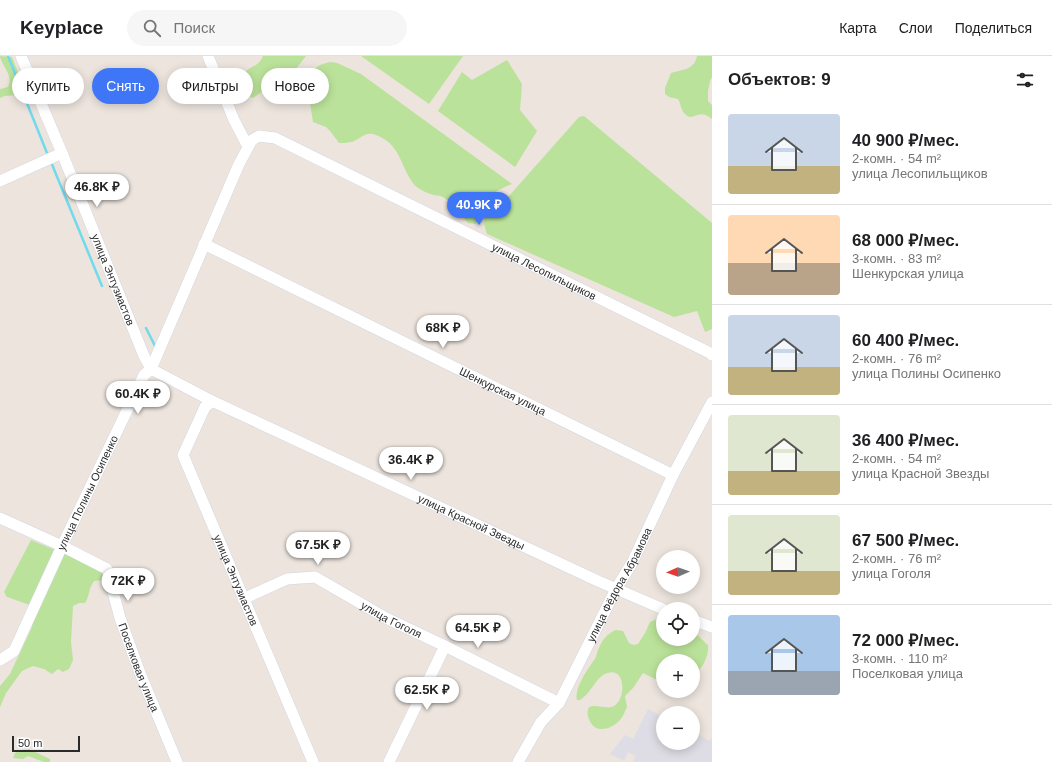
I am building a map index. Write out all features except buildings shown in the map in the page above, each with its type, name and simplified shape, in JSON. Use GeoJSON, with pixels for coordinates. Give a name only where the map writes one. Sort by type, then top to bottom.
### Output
{"type":"FeatureCollection","features":[{"type":"Feature","properties":{"kind":"street","name":"улица Энтузиастов"},"geometry":{"type":"LineString","coordinates":[[21,56],[144,356],[151,369]]}},
{"type":"Feature","properties":{"kind":"street"},"geometry":{"type":"LineString","coordinates":[[208,56],[235,122],[248,147]]}},
{"type":"Feature","properties":{"kind":"street","name":"улица Лесопильщиков"},"geometry":{"type":"LineString","coordinates":[[248,147],[252,140],[259,136],[275,138],[441,219],[483,242],[712,355]]}},
{"type":"Feature","properties":{"kind":"street","name":"улица Полины Осипенко"},"geometry":{"type":"LineString","coordinates":[[0,660],[14,651],[62,546],[144,375],[151,369],[204,244],[248,147]]}},
{"type":"Feature","properties":{"kind":"street"},"geometry":{"type":"LineString","coordinates":[[0,182],[62,153]]}},
{"type":"Feature","properties":{"kind":"street","name":"Шенкурская улица"},"geometry":{"type":"LineString","coordinates":[[204,244],[672,474]]}},
{"type":"Feature","properties":{"kind":"street","name":"улица Красной Звезды"},"geometry":{"type":"LineString","coordinates":[[151,369],[212,401],[616,589],[656,606]]}},
{"type":"Feature","properties":{"kind":"street","name":"улица Энтузиастов"},"geometry":{"type":"LineString","coordinates":[[212,401],[205,407],[182,455],[313,762]]}},
{"type":"Feature","properties":{"kind":"street","name":"улица Фёдора Абрамова"},"geometry":{"type":"LineString","coordinates":[[518,762],[541,722],[559,703],[616,589],[632,563],[672,474],[712,402]]}},
{"type":"Feature","properties":{"kind":"street","name":"Поселковая улица"},"geometry":{"type":"LineString","coordinates":[[0,518],[107,568],[120,618],[140,673],[177,762]]}},
{"type":"Feature","properties":{"kind":"street","name":"улица Гоголя"},"geometry":{"type":"LineString","coordinates":[[243,598],[287,579],[315,577],[386,618],[559,703]]}},
{"type":"Feature","properties":{"kind":"street"},"geometry":{"type":"LineString","coordinates":[[700,623],[712,627]]}},
{"type":"Feature","properties":{"kind":"street"},"geometry":{"type":"LineString","coordinates":[[389,762],[445,646]]}},
{"type":"Feature","properties":{"kind":"shaded area"},"geometry":{"type":"Polygon","coordinates":[[[648,709],[656,713],[656,750],[700,750],[700,736],[710,741],[712,737],[712,762],[633,762],[636,756],[628,752],[624,761],[610,754],[625,735],[633,739],[648,709]]]}},
{"type":"Feature","properties":{"kind":"green space"},"geometry":{"type":"Polygon","coordinates":[[[0,56],[12,57],[16,68],[12,68],[12,95],[0,98],[0,89],[8,87],[10,79],[0,56]]]}},
{"type":"Feature","properties":{"kind":"green space"},"geometry":{"type":"Polygon","coordinates":[[[263,56],[306,56],[297,68],[261,68],[261,93],[253,98],[253,68],[251,68],[260,61],[263,56]]]}},
{"type":"Feature","properties":{"kind":"green space"},"geometry":{"type":"Polygon","coordinates":[[[361,56],[463,56],[429,104],[361,56]]]}},
{"type":"Feature","properties":{"kind":"green space"},"geometry":{"type":"Polygon","coordinates":[[[697,56],[712,56],[712,77],[708,91],[708,101],[712,105],[712,119],[703,114],[691,117],[688,116],[683,111],[678,99],[669,97],[665,94],[665,88],[671,73],[688,68],[694,64],[697,56]]]}},
{"type":"Feature","properties":{"kind":"green space"},"geometry":{"type":"Polygon","coordinates":[[[507,60],[522,84],[520,110],[537,131],[515,167],[438,111],[462,72],[472,80],[507,60]]]}},
{"type":"Feature","properties":{"kind":"green space"},"geometry":{"type":"Polygon","coordinates":[[[325,63],[337,63],[361,74],[512,184],[498,190],[490,196],[481,209],[476,224],[468,223],[454,206],[443,197],[425,192],[415,185],[408,176],[394,148],[382,138],[370,134],[364,135],[351,142],[339,143],[326,127],[313,122],[310,104],[329,104],[329,68],[316,68],[325,63]]]}},
{"type":"Feature","properties":{"kind":"green space"},"geometry":{"type":"Polygon","coordinates":[[[584,116],[712,223],[712,329],[705,332],[697,311],[674,317],[487,234],[484,224],[485,215],[509,196],[579,117],[584,116]]]}},
{"type":"Feature","properties":{"kind":"green space"},"geometry":{"type":"Polygon","coordinates":[[[31,540],[103,570],[105,580],[94,581],[85,603],[79,603],[73,606],[71,642],[73,660],[69,669],[63,672],[58,669],[52,674],[44,669],[33,666],[22,671],[6,693],[0,707],[0,686],[10,674],[32,627],[30,605],[7,597],[4,592],[31,540]]]}},
{"type":"Feature","properties":{"kind":"green space"},"geometry":{"type":"Polygon","coordinates":[[[656,619],[656,646],[700,646],[700,638],[708,645],[706,658],[700,669],[700,654],[656,654],[656,680],[643,673],[633,688],[625,696],[627,707],[619,721],[611,727],[598,729],[591,724],[588,716],[589,707],[614,706],[621,696],[622,683],[620,677],[616,673],[611,672],[603,675],[584,697],[577,700],[580,684],[596,657],[602,642],[608,635],[616,630],[623,631],[629,643],[633,645],[638,644],[650,622],[656,619]]]}},
{"type":"Feature","properties":{"kind":"green space"},"geometry":{"type":"Polygon","coordinates":[[[29,749],[50,759],[50,762],[44,762],[28,756],[23,759],[13,758],[15,753],[21,750],[29,749]]]}},
{"type":"Feature","properties":{"kind":"waterway"},"geometry":{"type":"LineString","coordinates":[[8,56],[47,153]]}},
{"type":"Feature","properties":{"kind":"waterway"},"geometry":{"type":"LineString","coordinates":[[51,162],[102,286]]}},
{"type":"Feature","properties":{"kind":"waterway"},"geometry":{"type":"LineString","coordinates":[[146,328],[155,346]]}}]}
